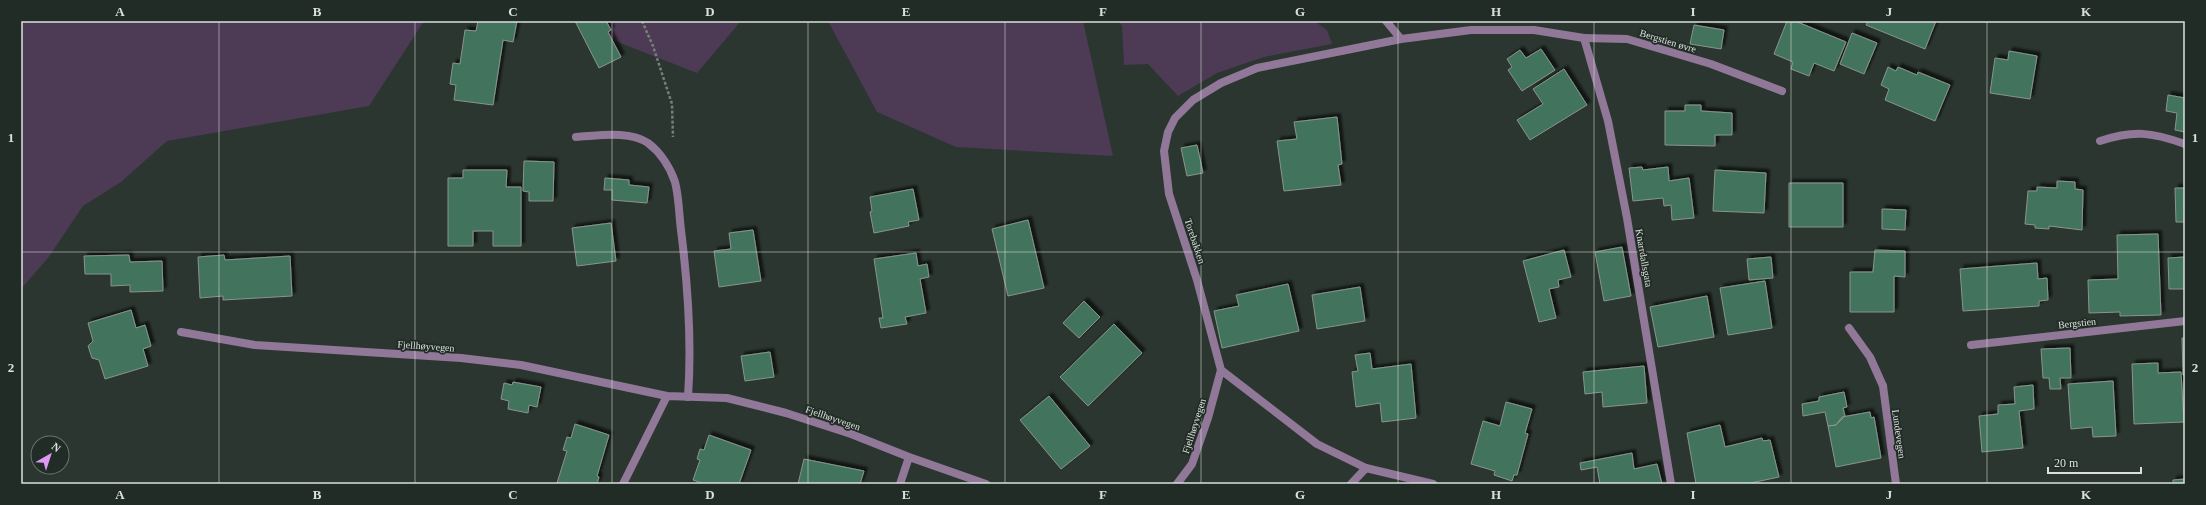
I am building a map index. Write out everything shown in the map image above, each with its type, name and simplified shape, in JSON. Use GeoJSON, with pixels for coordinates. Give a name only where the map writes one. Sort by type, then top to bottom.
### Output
{"type":"FeatureCollection","features":[{"type":"Feature","properties":{"kind":"street"},"geometry":{"type":"LineString","coordinates":[[1386,21],[1401,39]]}},
{"type":"Feature","properties":{"kind":"street","name":"Bergstien øvre"},"geometry":{"type":"LineString","coordinates":[[1401,39],[1470,30],[1534,30],[1584,38],[1627,39],[1711,64],[1782,90]]}},
{"type":"Feature","properties":{"kind":"street","name":"Knarrdallsgata"},"geometry":{"type":"LineString","coordinates":[[1584,38],[1608,121],[1627,218],[1671,484]]}},
{"type":"Feature","properties":{"kind":"street","name":"Torebakken"},"geometry":{"type":"LineString","coordinates":[[1221,370],[1197,280],[1169,194],[1164,151],[1168,132],[1175,118],[1193,100],[1220,83],[1257,68],[1401,39]]}},
{"type":"Feature","properties":{"kind":"street"},"geometry":{"type":"LineString","coordinates":[[2100,141],[2123,134],[2145,134],[2185,144]]}},
{"type":"Feature","properties":{"kind":"street"},"geometry":{"type":"LineString","coordinates":[[576,137],[632,136],[646,142],[657,151],[668,166],[675,182],[687,274],[691,354],[688,397]]}},
{"type":"Feature","properties":{"kind":"street","name":"Bergstien"},"geometry":{"type":"LineString","coordinates":[[1971,345],[2185,321]]}},
{"type":"Feature","properties":{"kind":"street","name":"Lundevegen"},"geometry":{"type":"LineString","coordinates":[[1848,328],[1870,357],[1883,386],[1896,484]]}},
{"type":"Feature","properties":{"kind":"street","name":"Fjellhøyvegen"},"geometry":{"type":"LineString","coordinates":[[181,332],[255,345],[461,358],[521,365],[667,396],[728,398],[786,413],[851,434],[986,484]]}},
{"type":"Feature","properties":{"kind":"street"},"geometry":{"type":"LineString","coordinates":[[1221,370],[1317,444],[1366,468],[1433,484]]}},
{"type":"Feature","properties":{"kind":"street","name":"Fjellhøyvegen"},"geometry":{"type":"LineString","coordinates":[[1177,484],[1192,464],[1208,418],[1221,370]]}},
{"type":"Feature","properties":{"kind":"street"},"geometry":{"type":"LineString","coordinates":[[623,484],[667,396]]}},
{"type":"Feature","properties":{"kind":"street"},"geometry":{"type":"LineString","coordinates":[[900,484],[910,457]]}},
{"type":"Feature","properties":{"kind":"street"},"geometry":{"type":"LineString","coordinates":[[1351,484],[1366,468]]}},
{"type":"Feature","properties":{"kind":"path"},"geometry":{"type":"LineString","coordinates":[[642,21],[654,46],[672,104],[673,143]]}},
{"type":"Feature","properties":{"kind":"shaded area"},"geometry":{"type":"Polygon","coordinates":[[[21,21],[424,21],[369,106],[167,141],[121,182],[83,206],[48,258],[21,289],[21,21]]]}},
{"type":"Feature","properties":{"kind":"shaded area"},"geometry":{"type":"Polygon","coordinates":[[[578,21],[741,21],[697,73],[587,30],[578,21]]]}},
{"type":"Feature","properties":{"kind":"shaded area"},"geometry":{"type":"Polygon","coordinates":[[[828,21],[1083,21],[1113,156],[956,147],[877,112],[828,21]]]}},
{"type":"Feature","properties":{"kind":"shaded area"},"geometry":{"type":"Polygon","coordinates":[[[1118,21],[1314,21],[1327,30],[1332,44],[1264,57],[1217,73],[1178,96],[1148,64],[1124,65],[1122,26],[1118,21]]]}},
{"type":"Feature","properties":{"kind":"building"},"geometry":{"type":"Polygon","coordinates":[[[478,21],[517,21],[513,42],[503,40],[493,105],[454,100],[456,85],[450,84],[453,63],[460,64],[465,30],[476,31],[478,21]]]}},
{"type":"Feature","properties":{"kind":"building"},"geometry":{"type":"Polygon","coordinates":[[[575,21],[606,21],[611,30],[608,32],[621,57],[599,68],[575,21]]]}},
{"type":"Feature","properties":{"kind":"building"},"geometry":{"type":"Polygon","coordinates":[[[1787,21],[1795,21],[1846,42],[1834,71],[1814,63],[1809,76],[1791,69],[1793,62],[1774,54],[1787,21]]]}},
{"type":"Feature","properties":{"kind":"building"},"geometry":{"type":"Polygon","coordinates":[[[1868,21],[1936,21],[1925,49],[1866,25],[1868,21]]]}},
{"type":"Feature","properties":{"kind":"building"},"geometry":{"type":"Polygon","coordinates":[[[1694,25],[1724,30],[1721,49],[1690,44],[1694,25]]]}},
{"type":"Feature","properties":{"kind":"building"},"geometry":{"type":"Polygon","coordinates":[[[1852,33],[1877,43],[1864,74],[1840,64],[1852,33]]]}},
{"type":"Feature","properties":{"kind":"building"},"geometry":{"type":"Polygon","coordinates":[[[1541,49],[1555,70],[1522,91],[1508,70],[1512,67],[1507,59],[1520,50],[1526,58],[1541,49]]]}},
{"type":"Feature","properties":{"kind":"building"},"geometry":{"type":"Polygon","coordinates":[[[2009,51],[2037,56],[2030,99],[1990,93],[1995,58],[2008,60],[2009,51]]]}},
{"type":"Feature","properties":{"kind":"building"},"geometry":{"type":"Polygon","coordinates":[[[1888,67],[1896,71],[1898,67],[1917,75],[1918,72],[1950,85],[1935,121],[1885,100],[1889,89],[1881,85],[1888,67]]]}},
{"type":"Feature","properties":{"kind":"building"},"geometry":{"type":"Polygon","coordinates":[[[1564,69],[1587,105],[1530,140],[1517,120],[1543,104],[1533,89],[1564,69]]]}},
{"type":"Feature","properties":{"kind":"building"},"geometry":{"type":"Polygon","coordinates":[[[2168,95],[2185,98],[2185,132],[2175,130],[2177,113],[2166,111],[2168,95]]]}},
{"type":"Feature","properties":{"kind":"building"},"geometry":{"type":"Polygon","coordinates":[[[1685,105],[1701,105],[1701,111],[1732,113],[1732,135],[1715,135],[1715,146],[1665,145],[1665,111],[1685,111],[1685,105]]]}},
{"type":"Feature","properties":{"kind":"building"},"geometry":{"type":"Polygon","coordinates":[[[1337,117],[1342,164],[1338,165],[1341,185],[1284,191],[1277,141],[1297,139],[1294,122],[1337,117]]]}},
{"type":"Feature","properties":{"kind":"building"},"geometry":{"type":"Polygon","coordinates":[[[1197,145],[1203,173],[1187,176],[1181,148],[1197,145]]]}},
{"type":"Feature","properties":{"kind":"building"},"geometry":{"type":"Polygon","coordinates":[[[524,161],[554,162],[553,201],[529,201],[529,192],[523,191],[524,161]]]}},
{"type":"Feature","properties":{"kind":"building"},"geometry":{"type":"Polygon","coordinates":[[[1642,167],[1643,170],[1668,167],[1669,181],[1689,178],[1694,218],[1672,220],[1671,205],[1664,206],[1663,198],[1633,201],[1629,168],[1642,167]]]}},
{"type":"Feature","properties":{"kind":"building"},"geometry":{"type":"Polygon","coordinates":[[[463,170],[507,170],[506,187],[521,187],[521,246],[493,246],[493,231],[473,231],[473,246],[448,246],[448,178],[463,178],[463,170]]]}},
{"type":"Feature","properties":{"kind":"building"},"geometry":{"type":"Polygon","coordinates":[[[1715,170],[1766,173],[1764,213],[1713,211],[1715,170]]]}},
{"type":"Feature","properties":{"kind":"building"},"geometry":{"type":"Polygon","coordinates":[[[605,178],[629,180],[629,185],[649,187],[647,203],[612,200],[612,190],[604,190],[605,178]]]}},
{"type":"Feature","properties":{"kind":"building"},"geometry":{"type":"Polygon","coordinates":[[[2057,181],[2075,182],[2075,189],[2083,190],[2082,230],[2049,226],[2049,229],[2035,228],[2035,225],[2025,224],[2028,191],[2037,191],[2037,187],[2057,188],[2057,181]]]}},
{"type":"Feature","properties":{"kind":"building"},"geometry":{"type":"Polygon","coordinates":[[[1789,183],[1843,183],[1843,227],[1789,227],[1789,183]]]}},
{"type":"Feature","properties":{"kind":"building"},"geometry":{"type":"Polygon","coordinates":[[[2175,188],[2185,188],[2185,222],[2176,222],[2175,188]]]}},
{"type":"Feature","properties":{"kind":"building"},"geometry":{"type":"Polygon","coordinates":[[[913,189],[919,220],[908,222],[909,226],[874,233],[870,212],[872,211],[870,197],[913,189]]]}},
{"type":"Feature","properties":{"kind":"building"},"geometry":{"type":"Polygon","coordinates":[[[1882,209],[1906,210],[1905,230],[1882,229],[1882,209]]]}},
{"type":"Feature","properties":{"kind":"building"},"geometry":{"type":"Polygon","coordinates":[[[1028,220],[1044,288],[1008,296],[992,229],[1028,220]]]}},
{"type":"Feature","properties":{"kind":"building"},"geometry":{"type":"Polygon","coordinates":[[[611,223],[616,261],[577,266],[572,228],[611,223]]]}},
{"type":"Feature","properties":{"kind":"building"},"geometry":{"type":"Polygon","coordinates":[[[753,230],[761,281],[719,287],[714,251],[731,249],[729,233],[753,230]]]}},
{"type":"Feature","properties":{"kind":"building"},"geometry":{"type":"Polygon","coordinates":[[[2158,234],[2161,315],[2120,316],[2120,312],[2089,313],[2088,280],[2118,279],[2117,235],[2158,234]]]}},
{"type":"Feature","properties":{"kind":"building"},"geometry":{"type":"Polygon","coordinates":[[[1622,247],[1631,296],[1604,301],[1595,252],[1622,247]]]}},
{"type":"Feature","properties":{"kind":"building"},"geometry":{"type":"Polygon","coordinates":[[[1564,250],[1571,277],[1558,280],[1559,287],[1549,289],[1556,318],[1539,322],[1523,261],[1564,250]]]}},
{"type":"Feature","properties":{"kind":"building"},"geometry":{"type":"Polygon","coordinates":[[[1875,250],[1905,251],[1905,277],[1894,276],[1894,312],[1850,312],[1850,272],[1873,272],[1875,250]]]}},
{"type":"Feature","properties":{"kind":"building"},"geometry":{"type":"Polygon","coordinates":[[[916,253],[918,266],[927,264],[929,277],[920,279],[926,313],[905,317],[907,324],[881,328],[879,318],[883,318],[874,259],[916,253]]]}},
{"type":"Feature","properties":{"kind":"building"},"geometry":{"type":"Polygon","coordinates":[[[129,255],[130,262],[162,261],[163,291],[130,292],[130,285],[111,286],[111,274],[85,274],[84,256],[129,255]]]}},
{"type":"Feature","properties":{"kind":"building"},"geometry":{"type":"Polygon","coordinates":[[[224,255],[225,260],[290,256],[292,296],[223,300],[223,296],[200,298],[198,257],[224,255]]]}},
{"type":"Feature","properties":{"kind":"building"},"geometry":{"type":"Polygon","coordinates":[[[1771,257],[1773,278],[1749,280],[1747,259],[1771,257]]]}},
{"type":"Feature","properties":{"kind":"building"},"geometry":{"type":"Polygon","coordinates":[[[2185,257],[2185,289],[2169,289],[2168,258],[2185,257]]]}},
{"type":"Feature","properties":{"kind":"building"},"geometry":{"type":"Polygon","coordinates":[[[2037,263],[2038,279],[2047,278],[2048,300],[2039,301],[2039,306],[1963,311],[1960,269],[2037,263]]]}},
{"type":"Feature","properties":{"kind":"building"},"geometry":{"type":"Polygon","coordinates":[[[1765,281],[1772,328],[1728,335],[1720,288],[1765,281]]]}},
{"type":"Feature","properties":{"kind":"building"},"geometry":{"type":"Polygon","coordinates":[[[1288,284],[1299,331],[1222,348],[1214,311],[1239,306],[1236,295],[1288,284]]]}},
{"type":"Feature","properties":{"kind":"building"},"geometry":{"type":"Polygon","coordinates":[[[1360,287],[1365,321],[1317,329],[1312,295],[1360,287]]]}},
{"type":"Feature","properties":{"kind":"building"},"geometry":{"type":"Polygon","coordinates":[[[1707,296],[1714,337],[1658,347],[1650,307],[1707,296]]]}},
{"type":"Feature","properties":{"kind":"building"},"geometry":{"type":"Polygon","coordinates":[[[1084,301],[1100,317],[1079,338],[1063,323],[1084,301]]]}},
{"type":"Feature","properties":{"kind":"building"},"geometry":{"type":"Polygon","coordinates":[[[131,310],[136,328],[145,325],[151,346],[143,349],[148,366],[105,379],[99,360],[92,358],[88,346],[93,341],[88,323],[131,310]]]}},
{"type":"Feature","properties":{"kind":"building"},"geometry":{"type":"Polygon","coordinates":[[[1114,324],[1142,353],[1088,406],[1060,377],[1114,324]]]}},
{"type":"Feature","properties":{"kind":"building"},"geometry":{"type":"Polygon","coordinates":[[[2182,338],[2185,338],[2185,375],[2183,375],[2182,338]]]}},
{"type":"Feature","properties":{"kind":"building"},"geometry":{"type":"Polygon","coordinates":[[[2070,348],[2071,378],[2060,378],[2061,389],[2050,389],[2049,378],[2043,378],[2041,349],[2070,348]]]}},
{"type":"Feature","properties":{"kind":"building"},"geometry":{"type":"Polygon","coordinates":[[[770,352],[774,377],[745,381],[741,356],[770,352]]]}},
{"type":"Feature","properties":{"kind":"building"},"geometry":{"type":"Polygon","coordinates":[[[1370,353],[1372,369],[1411,364],[1416,418],[1382,422],[1380,403],[1356,407],[1352,372],[1358,371],[1355,355],[1370,353]]]}},
{"type":"Feature","properties":{"kind":"building"},"geometry":{"type":"Polygon","coordinates":[[[2158,363],[2158,373],[2181,372],[2184,422],[2134,424],[2132,364],[2158,363]]]}},
{"type":"Feature","properties":{"kind":"building"},"geometry":{"type":"Polygon","coordinates":[[[1644,366],[1647,403],[1603,407],[1602,392],[1585,394],[1583,372],[1644,366]]]}},
{"type":"Feature","properties":{"kind":"building"},"geometry":{"type":"Polygon","coordinates":[[[2113,381],[2116,436],[2093,437],[2092,427],[2071,429],[2068,384],[2113,381]]]}},
{"type":"Feature","properties":{"kind":"building"},"geometry":{"type":"Polygon","coordinates":[[[513,382],[541,387],[537,407],[529,405],[528,413],[508,409],[509,401],[501,399],[504,383],[512,385],[513,382]]]}},
{"type":"Feature","properties":{"kind":"building"},"geometry":{"type":"Polygon","coordinates":[[[2033,385],[2034,409],[2019,411],[2023,448],[1982,452],[1979,416],[1998,414],[1998,405],[2015,404],[2014,387],[2033,385]]]}},
{"type":"Feature","properties":{"kind":"building"},"geometry":{"type":"Polygon","coordinates":[[[1844,392],[1847,407],[1843,408],[1845,416],[1836,425],[1828,426],[1825,412],[1803,416],[1802,404],[1819,401],[1819,397],[1844,392]]]}},
{"type":"Feature","properties":{"kind":"building"},"geometry":{"type":"Polygon","coordinates":[[[1049,396],[1090,446],[1061,469],[1020,420],[1049,396]]]}},
{"type":"Feature","properties":{"kind":"building"},"geometry":{"type":"Polygon","coordinates":[[[1506,402],[1532,409],[1525,433],[1528,434],[1517,475],[1514,475],[1512,481],[1494,475],[1495,471],[1471,464],[1483,421],[1500,426],[1506,402]]]}},
{"type":"Feature","properties":{"kind":"building"},"geometry":{"type":"Polygon","coordinates":[[[1870,412],[1871,418],[1874,417],[1881,458],[1836,467],[1828,426],[1836,425],[1842,417],[1870,412]]]}},
{"type":"Feature","properties":{"kind":"building"},"geometry":{"type":"Polygon","coordinates":[[[575,424],[609,435],[597,476],[599,477],[597,484],[557,483],[567,451],[563,450],[567,437],[571,438],[575,424]]]}},
{"type":"Feature","properties":{"kind":"building"},"geometry":{"type":"Polygon","coordinates":[[[1720,425],[1725,447],[1762,438],[1763,441],[1770,440],[1779,477],[1746,484],[1696,484],[1687,433],[1720,425]]]}},
{"type":"Feature","properties":{"kind":"building"},"geometry":{"type":"Polygon","coordinates":[[[709,435],[751,450],[739,484],[705,484],[693,480],[700,460],[697,459],[700,449],[704,450],[709,435]]]}},
{"type":"Feature","properties":{"kind":"building"},"geometry":{"type":"Polygon","coordinates":[[[1632,453],[1634,469],[1657,464],[1662,484],[1600,484],[1597,467],[1581,470],[1580,463],[1632,453]]]}},
{"type":"Feature","properties":{"kind":"building"},"geometry":{"type":"Polygon","coordinates":[[[804,459],[864,471],[860,484],[798,484],[804,459]]]}},
{"type":"Feature","properties":{"kind":"building"},"geometry":{"type":"Polygon","coordinates":[[[2185,479],[2185,484],[2173,484],[2173,480],[2185,479]]]}}]}
